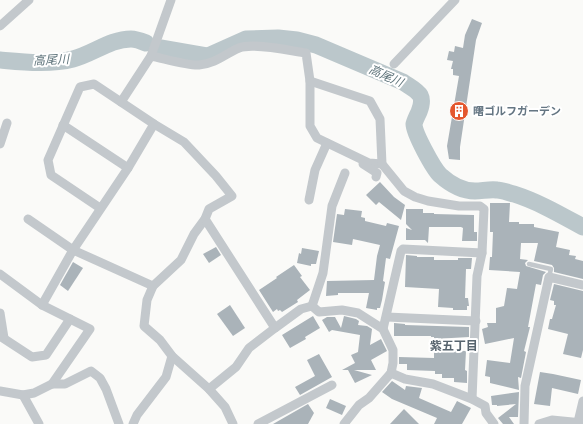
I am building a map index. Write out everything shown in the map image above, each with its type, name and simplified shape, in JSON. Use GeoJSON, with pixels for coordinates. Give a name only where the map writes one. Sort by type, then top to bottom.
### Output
{"type":"FeatureCollection","features":[{"type":"Feature","properties":{"kind":"street"},"geometry":{"type":"LineString","coordinates":[[0,26],[29,0]]}},
{"type":"Feature","properties":{"kind":"street"},"geometry":{"type":"LineString","coordinates":[[121,102],[151,56],[171,0]]}},
{"type":"Feature","properties":{"kind":"street"},"geometry":{"type":"LineString","coordinates":[[394,64],[455,0]]}},
{"type":"Feature","properties":{"kind":"street"},"geometry":{"type":"LineString","coordinates":[[151,56],[202,65],[220,59],[238,48],[244,47],[271,47],[306,53],[310,81],[310,126],[317,138],[369,163],[382,164]]}},
{"type":"Feature","properties":{"kind":"street"},"geometry":{"type":"LineString","coordinates":[[310,81],[370,101],[380,119],[382,164],[404,191],[428,201],[459,206],[480,206],[484,209],[482,252],[477,276],[472,399]]}},
{"type":"Feature","properties":{"kind":"street"},"geometry":{"type":"LineString","coordinates":[[100,208],[51,175],[48,160],[80,87],[94,84],[184,142],[216,176],[232,196],[209,209],[205,219],[194,234],[181,260],[153,286],[147,300],[144,326],[160,340],[172,356],[209,389],[225,407],[233,424]]}},
{"type":"Feature","properties":{"kind":"street"},"geometry":{"type":"LineString","coordinates":[[0,144],[7,123]]}},
{"type":"Feature","properties":{"kind":"street"},"geometry":{"type":"LineString","coordinates":[[42,305],[73,250],[128,168],[154,124]]}},
{"type":"Feature","properties":{"kind":"street"},"geometry":{"type":"LineString","coordinates":[[64,125],[128,168]]}},
{"type":"Feature","properties":{"kind":"street"},"geometry":{"type":"LineString","coordinates":[[309,200],[315,170],[327,144]]}},
{"type":"Feature","properties":{"kind":"street"},"geometry":{"type":"LineString","coordinates":[[353,156],[377,173],[376,177]]}},
{"type":"Feature","properties":{"kind":"street"},"geometry":{"type":"LineString","coordinates":[[312,306],[323,273],[332,206],[345,172]]}},
{"type":"Feature","properties":{"kind":"street"},"geometry":{"type":"LineString","coordinates":[[28,219],[73,250],[153,286]]}},
{"type":"Feature","properties":{"kind":"street"},"geometry":{"type":"LineString","coordinates":[[205,219],[275,328]]}},
{"type":"Feature","properties":{"kind":"street"},"geometry":{"type":"LineString","coordinates":[[384,329],[401,251],[404,249],[482,252]]}},
{"type":"Feature","properties":{"kind":"street"},"geometry":{"type":"LineString","coordinates":[[0,274],[42,305],[90,329],[52,384]]}},
{"type":"Feature","properties":{"kind":"street"},"geometry":{"type":"LineString","coordinates":[[524,424],[526,386],[549,277],[583,285]]}},
{"type":"Feature","properties":{"kind":"street"},"geometry":{"type":"LineString","coordinates":[[209,389],[236,367],[248,348],[301,308],[312,306]]}},
{"type":"Feature","properties":{"kind":"street"},"geometry":{"type":"LineString","coordinates":[[312,306],[319,312],[342,310],[358,313],[384,329],[393,350],[391,373],[369,398],[359,405],[344,424]]}},
{"type":"Feature","properties":{"kind":"street"},"geometry":{"type":"LineString","coordinates":[[0,313],[2,337],[32,357],[46,355],[70,319]]}},
{"type":"Feature","properties":{"kind":"street"},"geometry":{"type":"LineString","coordinates":[[387,317],[476,321]]}},
{"type":"Feature","properties":{"kind":"street"},"geometry":{"type":"LineString","coordinates":[[133,424],[137,415],[166,377],[172,356]]}},
{"type":"Feature","properties":{"kind":"street"},"geometry":{"type":"LineString","coordinates":[[0,391],[23,395],[34,393],[52,384],[65,384],[91,371],[100,378],[106,389],[119,424]]}},
{"type":"Feature","properties":{"kind":"street"},"geometry":{"type":"LineString","coordinates":[[391,373],[405,379],[433,384],[472,399],[485,406],[486,413],[494,424]]}},
{"type":"Feature","properties":{"kind":"street"},"geometry":{"type":"LineString","coordinates":[[258,424],[332,385]]}},
{"type":"Feature","properties":{"kind":"street"},"geometry":{"type":"LineString","coordinates":[[23,395],[39,424]]}},
{"type":"Feature","properties":{"kind":"street"},"geometry":{"type":"LineString","coordinates":[[539,424],[552,420],[581,422],[583,401]]}},
{"type":"Feature","properties":{"kind":"lane"},"geometry":{"type":"LineString","coordinates":[[529,264],[551,269],[549,277]]}},
{"type":"Feature","properties":{"kind":"building","name":"曙ゴルフガーデン"},"geometry":{"type":"Polygon","coordinates":[[[472,19],[482,23],[476,40],[460,147],[460,160],[449,159],[447,146],[459,76],[453,75],[453,69],[451,69],[453,61],[447,60],[449,51],[454,52],[455,46],[463,48],[465,35],[472,19]]]}},
{"type":"Feature","properties":{"kind":"building"},"geometry":{"type":"Polygon","coordinates":[[[380,182],[394,197],[405,205],[401,220],[379,202],[376,205],[366,195],[380,182]]]}},
{"type":"Feature","properties":{"kind":"building"},"geometry":{"type":"Polygon","coordinates":[[[490,203],[510,203],[509,222],[534,224],[534,227],[559,232],[556,247],[570,250],[569,255],[576,256],[575,259],[583,261],[583,279],[554,272],[552,265],[534,261],[538,243],[521,243],[520,259],[528,260],[525,263],[526,266],[546,272],[543,275],[541,285],[536,284],[528,327],[530,327],[524,351],[526,352],[521,378],[518,377],[519,390],[490,383],[490,377],[485,376],[487,360],[510,363],[514,338],[485,344],[482,329],[488,327],[487,323],[496,323],[496,308],[504,306],[507,288],[517,289],[520,272],[489,270],[490,257],[492,257],[493,232],[490,232],[490,203]]]}},
{"type":"Feature","properties":{"kind":"building"},"geometry":{"type":"Polygon","coordinates":[[[345,209],[362,211],[361,217],[365,218],[365,221],[386,226],[387,223],[399,226],[390,259],[386,258],[383,281],[385,282],[382,300],[380,308],[377,308],[377,310],[366,308],[369,293],[338,293],[338,295],[326,296],[327,281],[374,280],[380,245],[353,239],[352,245],[333,242],[337,214],[344,215],[345,209]]]}},
{"type":"Feature","properties":{"kind":"building"},"geometry":{"type":"Polygon","coordinates":[[[406,209],[423,209],[423,213],[434,214],[474,215],[474,232],[477,232],[477,241],[462,241],[463,228],[461,227],[429,227],[428,243],[425,240],[406,240],[406,228],[412,230],[406,224],[406,209]]]}},
{"type":"Feature","properties":{"kind":"building"},"geometry":{"type":"Polygon","coordinates":[[[216,247],[221,255],[209,263],[203,254],[216,247]]]}},
{"type":"Feature","properties":{"kind":"building"},"geometry":{"type":"Polygon","coordinates":[[[302,248],[319,251],[316,264],[311,264],[311,266],[297,263],[299,253],[301,254],[302,248]]]}},
{"type":"Feature","properties":{"kind":"building"},"geometry":{"type":"Polygon","coordinates":[[[406,255],[417,257],[434,257],[434,260],[458,260],[458,258],[472,258],[471,269],[466,269],[465,298],[468,298],[469,306],[467,306],[467,310],[453,310],[453,308],[438,307],[439,289],[405,287],[406,255]]]}},
{"type":"Feature","properties":{"kind":"building"},"geometry":{"type":"Polygon","coordinates":[[[73,262],[83,268],[68,291],[60,285],[73,262]]]}},
{"type":"Feature","properties":{"kind":"building"},"geometry":{"type":"Polygon","coordinates":[[[294,265],[302,276],[300,277],[310,290],[297,300],[298,302],[282,312],[280,310],[278,311],[277,309],[273,312],[259,290],[294,265]]]}},
{"type":"Feature","properties":{"kind":"building"},"geometry":{"type":"Polygon","coordinates":[[[554,284],[583,291],[583,350],[581,358],[563,354],[568,334],[548,329],[550,319],[552,319],[556,305],[554,305],[554,301],[550,300],[554,284]]]}},
{"type":"Feature","properties":{"kind":"building"},"geometry":{"type":"Polygon","coordinates":[[[230,305],[245,328],[233,336],[217,314],[230,305]]]}},
{"type":"Feature","properties":{"kind":"building"},"geometry":{"type":"Polygon","coordinates":[[[313,316],[320,328],[305,337],[306,339],[290,348],[282,335],[313,316]]]}},
{"type":"Feature","properties":{"kind":"building"},"geometry":{"type":"Polygon","coordinates":[[[344,316],[356,319],[359,321],[358,325],[367,326],[372,329],[370,345],[381,339],[387,351],[371,360],[376,370],[354,370],[372,375],[355,383],[348,370],[342,370],[355,363],[351,355],[358,352],[360,335],[332,330],[329,332],[322,320],[327,317],[335,317],[341,328],[344,316]]]}},
{"type":"Feature","properties":{"kind":"building"},"geometry":{"type":"Polygon","coordinates":[[[394,323],[405,325],[469,327],[469,337],[434,339],[434,337],[431,336],[394,336],[394,323]]]}},
{"type":"Feature","properties":{"kind":"building"},"geometry":{"type":"Polygon","coordinates":[[[434,350],[466,351],[465,370],[467,371],[467,383],[454,382],[454,378],[442,378],[442,374],[435,374],[435,371],[407,370],[407,364],[399,364],[399,357],[434,358],[434,350]]]}},
{"type":"Feature","properties":{"kind":"building"},"geometry":{"type":"Polygon","coordinates":[[[319,354],[332,377],[300,395],[295,387],[315,376],[307,360],[319,354]]]}},
{"type":"Feature","properties":{"kind":"building"},"geometry":{"type":"Polygon","coordinates":[[[540,372],[581,380],[578,394],[552,388],[550,406],[534,404],[540,372]]]}},
{"type":"Feature","properties":{"kind":"building"},"geometry":{"type":"Polygon","coordinates":[[[392,381],[405,390],[406,386],[422,388],[419,398],[451,412],[457,401],[471,408],[462,424],[434,424],[437,418],[392,399],[382,392],[392,381]]]}},
{"type":"Feature","properties":{"kind":"building"},"geometry":{"type":"Polygon","coordinates":[[[519,392],[518,417],[509,417],[514,424],[503,424],[498,418],[516,404],[497,406],[492,405],[491,396],[519,392]]]}},
{"type":"Feature","properties":{"kind":"building"},"geometry":{"type":"Polygon","coordinates":[[[330,399],[346,406],[342,415],[326,408],[330,399]]]}},
{"type":"Feature","properties":{"kind":"building"},"geometry":{"type":"Polygon","coordinates":[[[308,404],[314,413],[308,424],[273,424],[308,404]]]}},
{"type":"Feature","properties":{"kind":"building"},"geometry":{"type":"Polygon","coordinates":[[[404,409],[419,424],[390,424],[404,409]]]}},
{"type":"Feature","properties":{"kind":"waterway","name":"高尾川"},"geometry":{"type":"LineString","coordinates":[[162,48],[208,56],[246,39],[278,38],[297,40],[316,45],[403,82],[419,94],[422,101],[415,120],[415,128],[420,142],[433,165],[440,175],[448,181],[456,186],[470,191],[501,190],[523,197],[558,213],[583,227]]}},
{"type":"Feature","properties":{"kind":"waterway","name":"高尾川"},"geometry":{"type":"LineString","coordinates":[[0,60],[18,62],[64,61],[80,57],[116,41],[135,39],[146,43]]}},
{"type":"Feature","properties":{"kind":"place","name":"曙ゴルフガーデン"},"geometry":{"type":"Point","coordinates":[459,111]}},
{"type":"Feature","properties":{"kind":"district","name":"紫五丁目"},"geometry":{"type":"Point","coordinates":[454,346]}}]}
